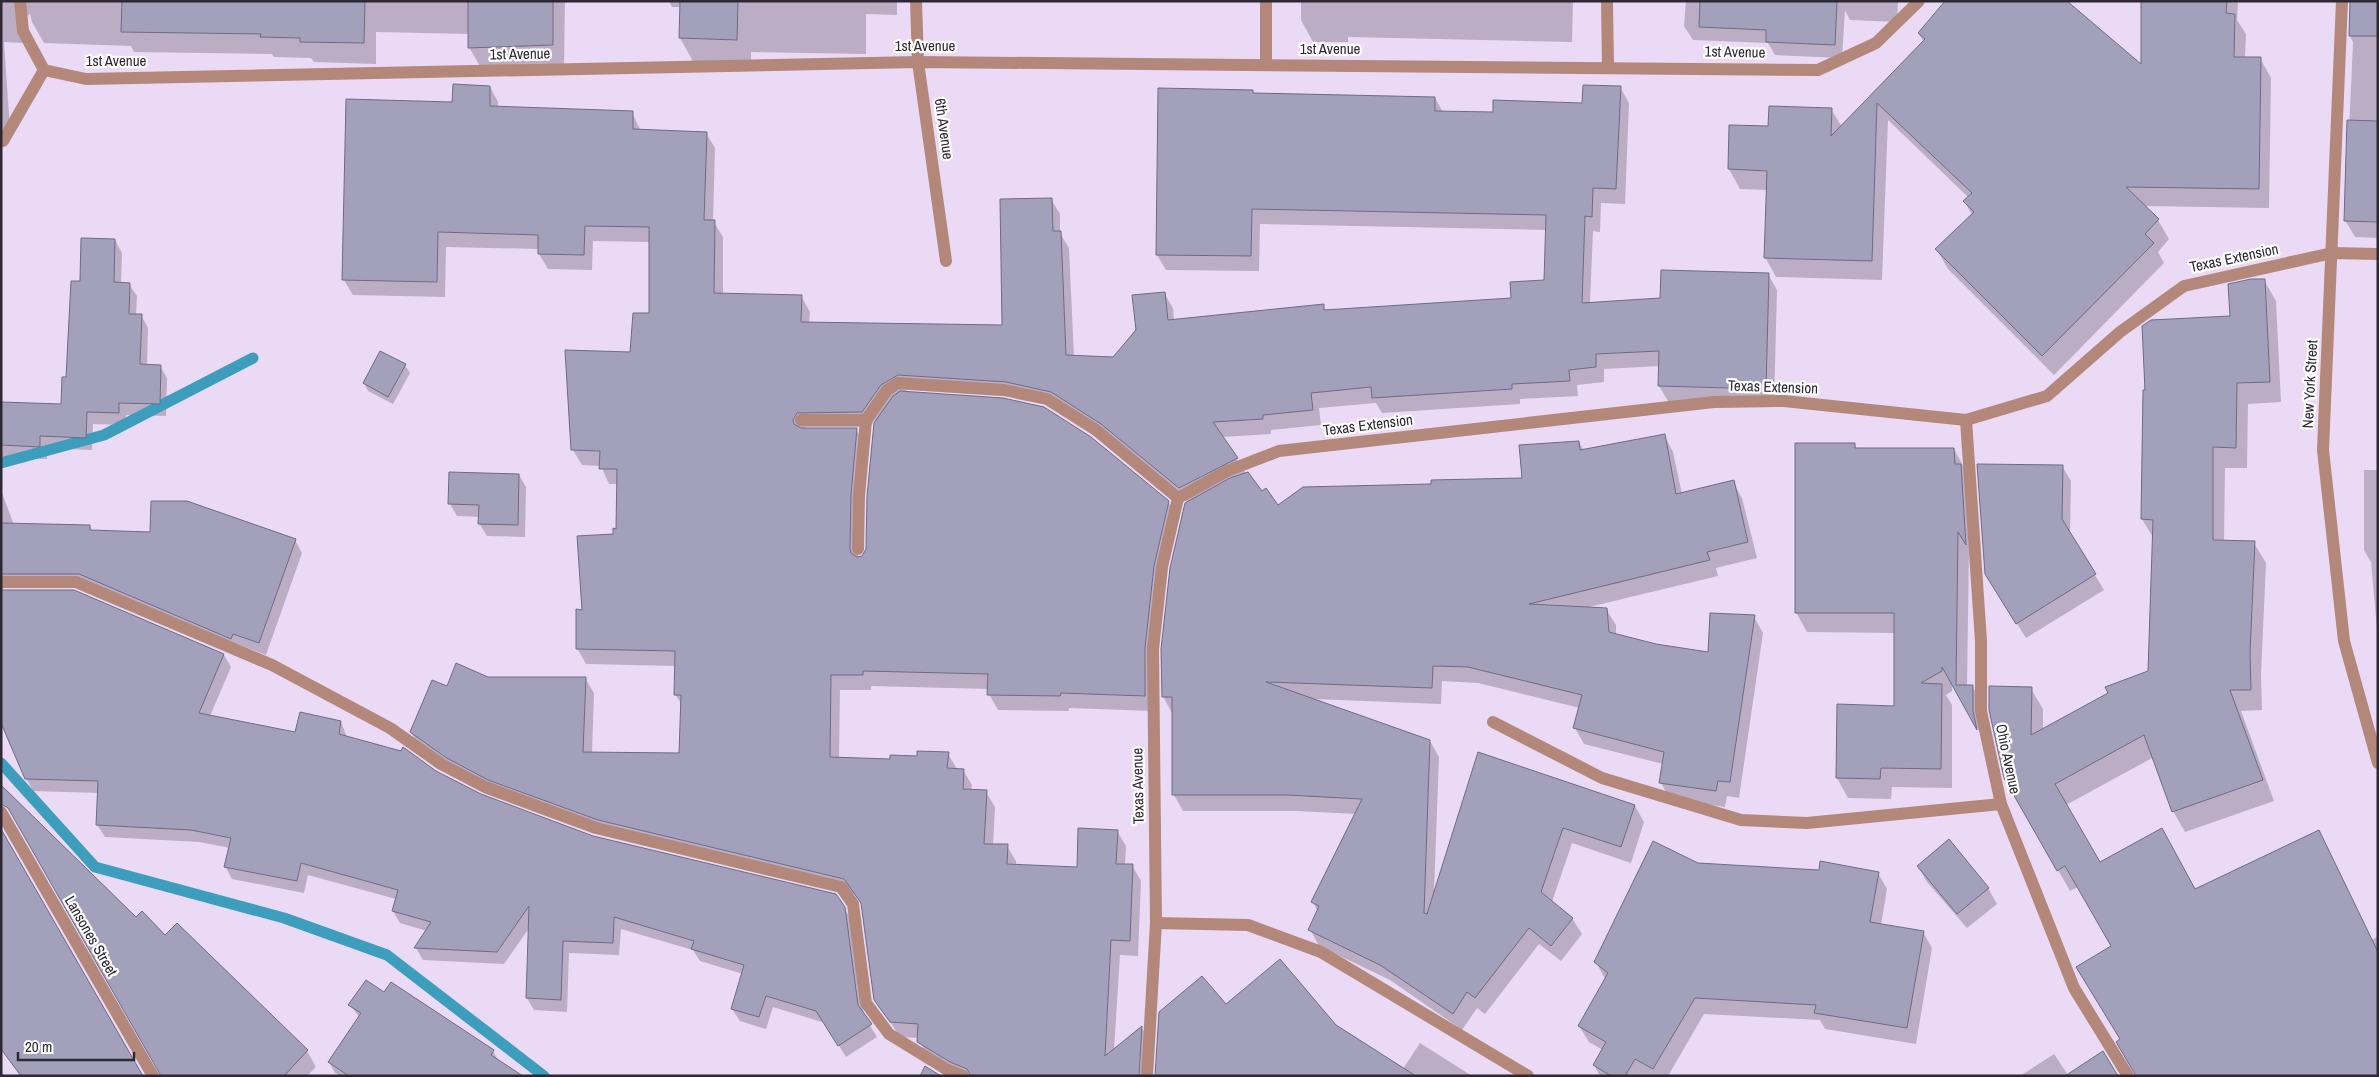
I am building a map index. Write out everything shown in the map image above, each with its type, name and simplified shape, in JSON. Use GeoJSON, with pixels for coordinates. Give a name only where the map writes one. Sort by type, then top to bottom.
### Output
{"type":"FeatureCollection","features":[{"type":"Feature","properties":{"kind":"street"},"geometry":{"type":"LineString","coordinates":[[3,141],[44,70],[23,32],[20,1]]}},
{"type":"Feature","properties":{"kind":"street","name":"6th Avenue"},"geometry":{"type":"LineString","coordinates":[[916,1],[918,62],[946,261]]}},
{"type":"Feature","properties":{"kind":"street"},"geometry":{"type":"LineString","coordinates":[[1266,1],[1266,65]]}},
{"type":"Feature","properties":{"kind":"street"},"geometry":{"type":"LineString","coordinates":[[1607,1],[1608,67]]}},
{"type":"Feature","properties":{"kind":"street","name":"1st Avenue"},"geometry":{"type":"LineString","coordinates":[[44,70],[86,79],[918,62],[1818,70],[1876,43],[1919,1]]}},
{"type":"Feature","properties":{"kind":"street","name":"New York Street"},"geometry":{"type":"LineString","coordinates":[[2342,1],[2324,450],[2344,641],[2378,763]]}},
{"type":"Feature","properties":{"kind":"street","name":"Texas Extension"},"geometry":{"type":"LineString","coordinates":[[1178,498],[1228,472],[1279,451],[1714,402],[1784,401],[1966,420],[2047,396],[2120,332],[2184,286],[2332,253],[2378,254]]}},
{"type":"Feature","properties":{"kind":"street"},"geometry":{"type":"LineString","coordinates":[[858,549],[866,420],[887,390],[898,384],[1004,390],[1047,399],[1096,430],[1178,498]]}},
{"type":"Feature","properties":{"kind":"street"},"geometry":{"type":"LineString","coordinates":[[801,420],[866,420]]}},
{"type":"Feature","properties":{"kind":"street","name":"Ohio Avenue"},"geometry":{"type":"LineString","coordinates":[[1966,420],[1981,640],[1981,711],[2001,804],[2074,988],[2128,1076]]}},
{"type":"Feature","properties":{"kind":"street","name":"Texas Avenue"},"geometry":{"type":"LineString","coordinates":[[1147,1076],[1156,923],[1153,649],[1162,567],[1178,498]]}},
{"type":"Feature","properties":{"kind":"street"},"geometry":{"type":"LineString","coordinates":[[1,582],[76,582],[272,665],[390,728],[441,764],[485,787],[596,828],[841,887],[853,904],[866,1003],[889,1034],[946,1069],[963,1076]]}},
{"type":"Feature","properties":{"kind":"street"},"geometry":{"type":"LineString","coordinates":[[1494,722],[1602,778],[1741,820],[1806,824],[2001,804]]}},
{"type":"Feature","properties":{"kind":"street","name":"Lansones Street"},"geometry":{"type":"LineString","coordinates":[[1,812],[154,1076]]}},
{"type":"Feature","properties":{"kind":"street"},"geometry":{"type":"LineString","coordinates":[[1156,923],[1248,925],[1321,952],[1528,1076]]}},
{"type":"Feature","properties":{"kind":"building"},"geometry":{"type":"Polygon","coordinates":[[[122,1],[365,1],[364,43],[300,42],[300,38],[260,37],[261,34],[121,32],[122,1]]]}},
{"type":"Feature","properties":{"kind":"building"},"geometry":{"type":"Polygon","coordinates":[[[468,1],[553,1],[553,45],[468,48],[468,1]]]}},
{"type":"Feature","properties":{"kind":"building"},"geometry":{"type":"Polygon","coordinates":[[[680,1],[738,1],[737,40],[679,38],[680,1]]]}},
{"type":"Feature","properties":{"kind":"building"},"geometry":{"type":"Polygon","coordinates":[[[1700,1],[1837,1],[1835,45],[1766,42],[1766,30],[1699,27],[1700,1]]]}},
{"type":"Feature","properties":{"kind":"building"},"geometry":{"type":"Polygon","coordinates":[[[1945,1],[2067,1],[2141,64],[2141,1],[2227,1],[2226,13],[2235,14],[2234,57],[2261,57],[2259,189],[2126,187],[2159,219],[2145,234],[2154,243],[2042,356],[1935,249],[1974,212],[1963,201],[1972,193],[1877,103],[1872,261],[1764,258],[1767,171],[1728,169],[1729,125],[1768,126],[1769,106],[1832,108],[1831,136],[1925,39],[1918,33],[1945,1]]]}},
{"type":"Feature","properties":{"kind":"building"},"geometry":{"type":"Polygon","coordinates":[[[2350,1],[2378,1],[2378,36],[2349,36],[2350,1]]]}},
{"type":"Feature","properties":{"kind":"building"},"geometry":{"type":"Polygon","coordinates":[[[453,84],[490,86],[490,106],[633,111],[633,129],[707,132],[704,220],[715,220],[714,293],[802,295],[801,322],[1002,325],[1000,199],[1052,198],[1053,231],[1061,231],[1066,355],[1113,357],[1136,330],[1132,295],[1165,292],[1168,320],[1324,304],[1324,310],[1511,298],[1510,282],[1544,280],[1546,215],[1252,209],[1251,256],[1156,255],[1158,88],[1253,90],[1253,93],[1435,97],[1435,111],[1493,112],[1493,100],[1582,103],[1583,85],[1621,86],[1616,189],[1593,188],[1592,217],[1585,216],[1582,303],[1660,298],[1661,270],[1769,273],[1766,389],[1658,386],[1659,351],[1596,354],[1596,367],[1569,370],[1570,381],[1512,384],[1512,389],[1372,398],[1371,387],[1311,393],[1313,410],[1263,415],[1263,419],[1213,422],[1238,458],[1179,488],[1101,424],[1051,392],[1006,382],[898,375],[881,385],[862,412],[797,413],[793,420],[794,424],[801,428],[857,428],[851,495],[850,549],[851,553],[857,557],[862,556],[866,549],[867,496],[874,423],[893,396],[900,391],[1003,398],[1044,407],[1091,437],[1169,501],[1154,566],[1145,648],[1145,696],[1061,693],[1060,696],[987,695],[988,674],[863,671],[863,675],[831,675],[830,757],[890,759],[890,755],[917,756],[917,751],[949,752],[947,768],[964,769],[963,789],[987,790],[984,844],[1008,844],[1007,864],[1077,867],[1078,828],[1118,830],[1116,864],[1133,864],[1130,941],[1111,940],[1105,1056],[1142,1026],[1139,1076],[971,1076],[967,1069],[950,1062],[917,1042],[918,1024],[890,1022],[874,1000],[861,903],[844,879],[598,820],[488,780],[445,757],[410,732],[432,680],[447,686],[456,663],[488,677],[586,677],[583,752],[679,753],[681,695],[674,695],[675,651],[576,649],[576,609],[582,610],[577,536],[613,534],[613,528],[616,529],[617,469],[599,469],[600,451],[571,450],[565,350],[630,352],[633,313],[649,313],[649,227],[585,226],[584,255],[538,254],[538,235],[438,232],[437,282],[342,280],[346,99],[452,102],[453,84]]]}},
{"type":"Feature","properties":{"kind":"building"},"geometry":{"type":"Polygon","coordinates":[[[2347,120],[2378,121],[2378,222],[2344,221],[2347,120]]]}},
{"type":"Feature","properties":{"kind":"building"},"geometry":{"type":"Polygon","coordinates":[[[81,238],[115,239],[114,282],[130,283],[129,314],[142,314],[140,364],[161,365],[160,404],[119,403],[119,413],[87,412],[86,438],[40,436],[40,447],[1,445],[1,402],[61,404],[62,377],[66,377],[71,281],[80,281],[81,238]]]}},
{"type":"Feature","properties":{"kind":"building"},"geometry":{"type":"Polygon","coordinates":[[[2251,279],[2265,279],[2270,382],[2237,383],[2236,448],[2213,447],[2213,540],[2255,541],[2250,653],[2251,690],[2230,690],[2263,780],[2172,812],[2144,735],[2055,784],[2100,862],[2162,828],[2195,889],[2319,830],[2378,952],[2378,1076],[2136,1076],[2116,1042],[2120,1039],[2076,967],[2111,946],[2065,866],[2057,871],[2004,778],[1989,710],[1989,686],[2032,687],[2031,735],[2108,693],[2105,687],[2148,671],[2153,520],[2141,519],[2143,390],[2145,390],[2142,326],[2151,320],[2230,316],[2228,284],[2251,279]]]}},
{"type":"Feature","properties":{"kind":"building"},"geometry":{"type":"Polygon","coordinates":[[[380,351],[406,364],[388,397],[363,383],[380,351]]]}},
{"type":"Feature","properties":{"kind":"building"},"geometry":{"type":"Polygon","coordinates":[[[1665,434],[1676,494],[1734,480],[1748,542],[1707,552],[1710,560],[1529,604],[1607,608],[1609,632],[1656,644],[1708,652],[1710,613],[1755,615],[1730,782],[1718,781],[1716,791],[1659,783],[1664,752],[1573,728],[1582,695],[1468,667],[1433,666],[1432,688],[1266,682],[1430,740],[1424,913],[1427,914],[1478,752],[1635,805],[1621,847],[1563,828],[1541,892],[1573,918],[1551,946],[1529,928],[1475,998],[1467,992],[1453,1014],[1380,965],[1308,930],[1319,906],[1311,902],[1362,799],[1287,795],[1172,795],[1172,697],[1162,697],[1161,649],[1170,568],[1185,503],[1230,478],[1248,472],[1262,491],[1266,488],[1278,505],[1303,487],[1431,484],[1431,480],[1522,478],[1519,445],[1579,441],[1580,450],[1665,434]]]}},
{"type":"Feature","properties":{"kind":"building"},"geometry":{"type":"Polygon","coordinates":[[[1795,443],[1855,443],[1855,448],[1954,448],[1955,464],[1961,464],[1966,545],[1958,532],[1956,685],[1973,685],[1973,711],[1977,730],[1942,667],[1942,671],[1921,683],[1942,684],[1941,769],[1881,768],[1880,779],[1836,778],[1837,704],[1894,706],[1894,613],[1795,613],[1795,443]]]}},
{"type":"Feature","properties":{"kind":"building"},"geometry":{"type":"Polygon","coordinates":[[[1977,464],[2063,465],[2062,519],[2096,574],[2016,624],[1985,574],[1977,464]]]}},
{"type":"Feature","properties":{"kind":"building"},"geometry":{"type":"Polygon","coordinates":[[[449,472],[519,474],[518,525],[478,524],[479,505],[448,504],[449,472]]]}},
{"type":"Feature","properties":{"kind":"building"},"geometry":{"type":"Polygon","coordinates":[[[151,501],[187,501],[296,539],[259,643],[233,634],[231,639],[79,574],[1,574],[1,523],[90,525],[90,530],[150,532],[151,501]]]}},
{"type":"Feature","properties":{"kind":"building"},"geometry":{"type":"Polygon","coordinates":[[[1,590],[74,590],[224,654],[199,713],[295,732],[300,712],[341,721],[339,734],[401,751],[403,747],[436,771],[481,794],[593,836],[836,894],[845,907],[858,1005],[872,1024],[838,1046],[816,1011],[766,996],[759,1017],[731,1009],[744,965],[691,949],[694,941],[614,917],[613,943],[563,941],[561,1000],[526,998],[529,906],[497,952],[414,948],[431,922],[392,911],[398,890],[301,863],[297,881],[224,867],[231,838],[191,830],[96,825],[98,781],[25,779],[1,723],[1,590]]]}},
{"type":"Feature","properties":{"kind":"building"},"geometry":{"type":"Polygon","coordinates":[[[1,785],[136,917],[142,911],[165,935],[177,923],[308,1050],[284,1076],[161,1076],[8,808],[1,804],[1,785]]]}},
{"type":"Feature","properties":{"kind":"building"},"geometry":{"type":"Polygon","coordinates":[[[1,829],[143,1076],[21,1076],[1,1049],[1,829]]]}},
{"type":"Feature","properties":{"kind":"building"},"geometry":{"type":"Polygon","coordinates":[[[1949,839],[1989,888],[1957,914],[1917,866],[1949,839]]]}},
{"type":"Feature","properties":{"kind":"building"},"geometry":{"type":"Polygon","coordinates":[[[1653,841],[1698,863],[1819,870],[1820,861],[1879,872],[1870,922],[1924,931],[1907,1028],[1814,1013],[1816,1005],[1695,998],[1653,1069],[1635,1059],[1625,1076],[1611,1076],[1593,1065],[1606,1042],[1578,1026],[1608,973],[1594,962],[1653,841]]]}},
{"type":"Feature","properties":{"kind":"building"},"geometry":{"type":"Polygon","coordinates":[[[1280,959],[1336,1025],[1416,1076],[1155,1076],[1159,1012],[1202,976],[1226,1004],[1280,959]]]}},
{"type":"Feature","properties":{"kind":"building"},"geometry":{"type":"Polygon","coordinates":[[[366,980],[384,992],[391,982],[494,1050],[491,1055],[523,1076],[349,1076],[328,1062],[361,1013],[348,1005],[366,980]]]}},
{"type":"Feature","properties":{"kind":"building"},"geometry":{"type":"Polygon","coordinates":[[[2103,1051],[2118,1076],[2065,1076],[2103,1051]]]}},
{"type":"Feature","properties":{"kind":"building"},"geometry":{"type":"Polygon","coordinates":[[[925,1066],[941,1076],[920,1076],[925,1066]]]}},
{"type":"Feature","properties":{"kind":"waterway"},"geometry":{"type":"LineString","coordinates":[[1,463],[104,435],[253,358]]}},
{"type":"Feature","properties":{"kind":"waterway"},"geometry":{"type":"LineString","coordinates":[[1,763],[95,867],[284,918],[387,955],[544,1076]]}}]}
